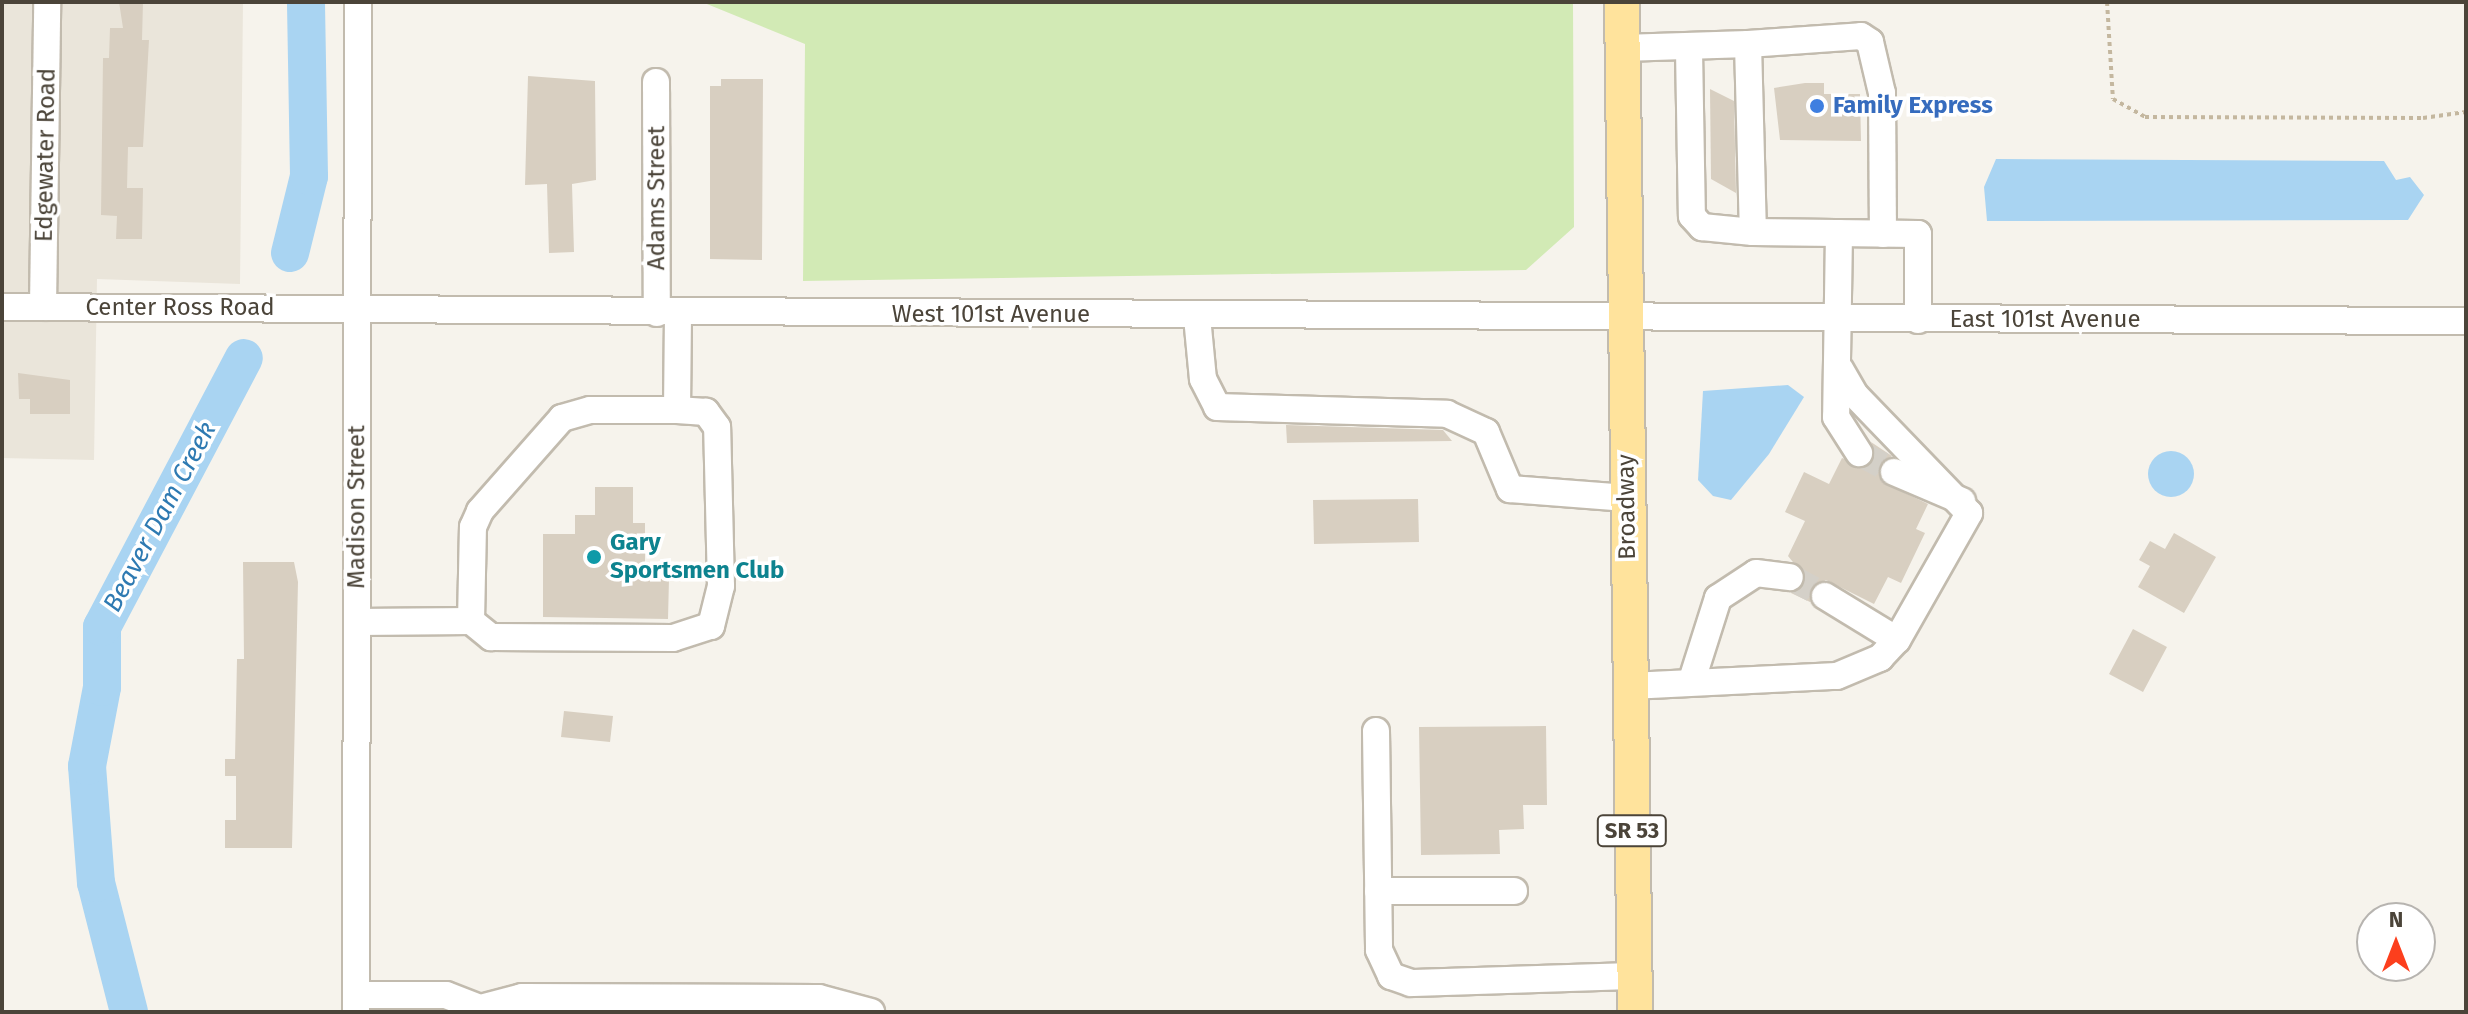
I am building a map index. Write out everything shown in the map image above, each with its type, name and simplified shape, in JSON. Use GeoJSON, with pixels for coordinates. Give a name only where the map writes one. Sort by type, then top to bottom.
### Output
{"type":"FeatureCollection","features":[{"type":"Feature","properties":{"kind":"main road","name":"Broadway"},"geometry":{"type":"LineString","coordinates":[[1622,2],[1635,1012]]}},
{"type":"Feature","properties":{"kind":"street","name":"Edgewater Road"},"geometry":{"type":"LineString","coordinates":[[43,307],[47,2]]}},
{"type":"Feature","properties":{"kind":"street","name":"Madison Street"},"geometry":{"type":"LineString","coordinates":[[356,1003],[358,2]]}},
{"type":"Feature","properties":{"kind":"street"},"geometry":{"type":"LineString","coordinates":[[1622,48],[1689,50],[1847,36],[1870,42],[1882,93],[1883,234]]}},
{"type":"Feature","properties":{"kind":"street"},"geometry":{"type":"LineString","coordinates":[[1748,44],[1753,232]]}},
{"type":"Feature","properties":{"kind":"street"},"geometry":{"type":"LineString","coordinates":[[1689,50],[1692,216],[1702,227],[1753,232],[1918,234],[1918,320]]}},
{"type":"Feature","properties":{"kind":"street","name":"Adams Street"},"geometry":{"type":"LineString","coordinates":[[656,82],[668,313],[677,410]]}},
{"type":"Feature","properties":{"kind":"street"},"geometry":{"type":"LineString","coordinates":[[1839,233],[1840,369],[1836,417],[1859,453]]}},
{"type":"Feature","properties":{"kind":"street","name":"Center Ross Road"},"geometry":{"type":"LineString","coordinates":[[2,307],[358,310]]}},
{"type":"Feature","properties":{"kind":"street","name":"West 101st Avenue"},"geometry":{"type":"LineString","coordinates":[[358,310],[1624,320]]}},
{"type":"Feature","properties":{"kind":"street"},"geometry":{"type":"LineString","coordinates":[[1197,317],[1203,379],[1217,407],[1447,414],[1486,432],[1510,489],[1627,498]]}},
{"type":"Feature","properties":{"kind":"street","name":"East 101st Avenue"},"geometry":{"type":"LineString","coordinates":[[1624,320],[2466,321]]}},
{"type":"Feature","properties":{"kind":"street"},"geometry":{"type":"LineString","coordinates":[[1630,686],[1692,680],[1837,676],[1880,658],[1897,640],[1961,537],[1969,513],[1962,501],[1855,395],[1840,369]]}},
{"type":"Feature","properties":{"kind":"street"},"geometry":{"type":"LineString","coordinates":[[357,622],[471,621],[491,637],[673,638],[711,626],[721,586],[717,427],[706,412],[590,410],[562,418],[473,527],[471,621]]}},
{"type":"Feature","properties":{"kind":"street"},"geometry":{"type":"LineString","coordinates":[[1894,472],[1962,501]]}},
{"type":"Feature","properties":{"kind":"street"},"geometry":{"type":"LineString","coordinates":[[1692,680],[1718,598],[1756,573],[1790,577]]}},
{"type":"Feature","properties":{"kind":"street"},"geometry":{"type":"LineString","coordinates":[[1825,596],[1897,640]]}},
{"type":"Feature","properties":{"kind":"street"},"geometry":{"type":"LineString","coordinates":[[1376,731],[1379,950],[1399,981],[1634,976]]}},
{"type":"Feature","properties":{"kind":"street"},"geometry":{"type":"LineString","coordinates":[[1378,891],[1514,891]]}},
{"type":"Feature","properties":{"kind":"street"},"geometry":{"type":"LineString","coordinates":[[356,1003],[446,995],[470,1009],[522,997],[819,998],[871,1012]]}},
{"type":"Feature","properties":{"kind":"path"},"geometry":{"type":"LineString","coordinates":[[2107,2],[2113,99],[2145,117],[2423,118],[2466,112]]}},
{"type":"Feature","properties":{"kind":"shaded area"},"geometry":{"type":"Polygon","coordinates":[[[2,2],[243,2],[240,284],[97,279],[94,460],[2,458],[2,2]]]}},
{"type":"Feature","properties":{"kind":"green space"},"geometry":{"type":"Polygon","coordinates":[[[702,2],[1573,2],[1574,227],[1526,270],[803,281],[805,44],[702,2]]]}},
{"type":"Feature","properties":{"kind":"water"},"geometry":{"type":"Polygon","coordinates":[[[1996,159],[2384,161],[2396,180],[2410,177],[2424,195],[2408,220],[1987,221],[1984,187],[1996,159]]]}},
{"type":"Feature","properties":{"kind":"water"},"geometry":{"type":"Polygon","coordinates":[[[1788,385],[1804,397],[1769,454],[1731,500],[1713,496],[1698,480],[1703,391],[1788,385]]]}},
{"type":"Feature","properties":{"kind":"water"},"geometry":{"type":"Polygon","coordinates":[[[2171,451],[2187,458],[2194,474],[2187,490],[2171,497],[2155,490],[2148,474],[2155,458],[2171,451]]]}},
{"type":"Feature","properties":{"kind":"building"},"geometry":{"type":"Polygon","coordinates":[[[119,2],[143,2],[142,40],[149,40],[143,147],[128,147],[127,188],[143,188],[142,239],[116,239],[117,216],[101,215],[103,58],[109,58],[110,28],[123,28],[119,2]]]}},
{"type":"Feature","properties":{"kind":"building"},"geometry":{"type":"Polygon","coordinates":[[[528,76],[595,81],[596,180],[572,184],[574,252],[549,253],[547,184],[525,185],[528,76]]]}},
{"type":"Feature","properties":{"kind":"building"},"geometry":{"type":"Polygon","coordinates":[[[721,79],[763,79],[762,260],[710,259],[710,86],[721,86],[721,79]]]}},
{"type":"Feature","properties":{"kind":"building","name":"Family Express"},"geometry":{"type":"Polygon","coordinates":[[[1824,83],[1824,94],[1860,94],[1861,141],[1780,140],[1774,88],[1824,83]]]}},
{"type":"Feature","properties":{"kind":"building"},"geometry":{"type":"Polygon","coordinates":[[[1710,89],[1734,101],[1736,193],[1711,179],[1710,89]]]}},
{"type":"Feature","properties":{"kind":"building"},"geometry":{"type":"Polygon","coordinates":[[[18,373],[70,380],[70,414],[30,414],[30,399],[19,399],[18,373]]]}},
{"type":"Feature","properties":{"kind":"building"},"geometry":{"type":"Polygon","coordinates":[[[1286,425],[1443,430],[1452,441],[1287,443],[1286,425]]]}},
{"type":"Feature","properties":{"kind":"building"},"geometry":{"type":"Polygon","coordinates":[[[1871,442],[1892,456],[1879,466],[1882,482],[1928,504],[1916,529],[1925,533],[1901,583],[1888,577],[1874,604],[1826,580],[1812,587],[1810,602],[1791,593],[1806,578],[1788,556],[1805,521],[1785,512],[1804,472],[1829,484],[1842,458],[1867,467],[1875,453],[1871,442]]]}},
{"type":"Feature","properties":{"kind":"building","name":"Gary Sportsmen Club"},"geometry":{"type":"Polygon","coordinates":[[[595,487],[633,487],[633,523],[645,523],[645,579],[669,579],[668,619],[543,617],[543,534],[575,534],[575,515],[595,515],[595,487]]]}},
{"type":"Feature","properties":{"kind":"building"},"geometry":{"type":"Polygon","coordinates":[[[1418,499],[1419,542],[1314,544],[1313,500],[1418,499]]]}},
{"type":"Feature","properties":{"kind":"building"},"geometry":{"type":"Polygon","coordinates":[[[2174,533],[2216,557],[2184,613],[2138,587],[2150,566],[2139,560],[2150,541],[2165,549],[2174,533]]]}},
{"type":"Feature","properties":{"kind":"building"},"geometry":{"type":"Polygon","coordinates":[[[243,562],[294,562],[298,582],[292,848],[225,848],[225,820],[236,820],[236,776],[225,776],[225,759],[235,759],[237,659],[244,659],[243,562]]]}},
{"type":"Feature","properties":{"kind":"building"},"geometry":{"type":"Polygon","coordinates":[[[2133,629],[2167,647],[2143,692],[2109,674],[2133,629]]]}},
{"type":"Feature","properties":{"kind":"building"},"geometry":{"type":"Polygon","coordinates":[[[564,711],[613,716],[610,742],[561,737],[564,711]]]}},
{"type":"Feature","properties":{"kind":"building"},"geometry":{"type":"Polygon","coordinates":[[[1546,726],[1547,805],[1523,805],[1524,829],[1499,830],[1500,854],[1421,855],[1419,727],[1546,726]]]}},
{"type":"Feature","properties":{"kind":"waterway","name":"Beaver Dam Creek"},"geometry":{"type":"LineString","coordinates":[[290,253],[309,176],[306,2]]}},
{"type":"Feature","properties":{"kind":"waterway","name":"Beaver Dam Creek"},"geometry":{"type":"LineString","coordinates":[[129,1012],[96,883],[87,766],[102,687],[102,627],[244,358]]}},
{"type":"Feature","properties":{"kind":"tunnel"},"geometry":{"type":"LineString","coordinates":[[1859,453],[1894,472]]}},
{"type":"Feature","properties":{"kind":"tunnel"},"geometry":{"type":"LineString","coordinates":[[1790,577],[1825,596]]}},
{"type":"Feature","properties":{"kind":"place","name":"Family Express"},"geometry":{"type":"Point","coordinates":[1817,106]}},
{"type":"Feature","properties":{"kind":"place","name":"Gary Sportsmen Club"},"geometry":{"type":"Point","coordinates":[594,557]}}]}
